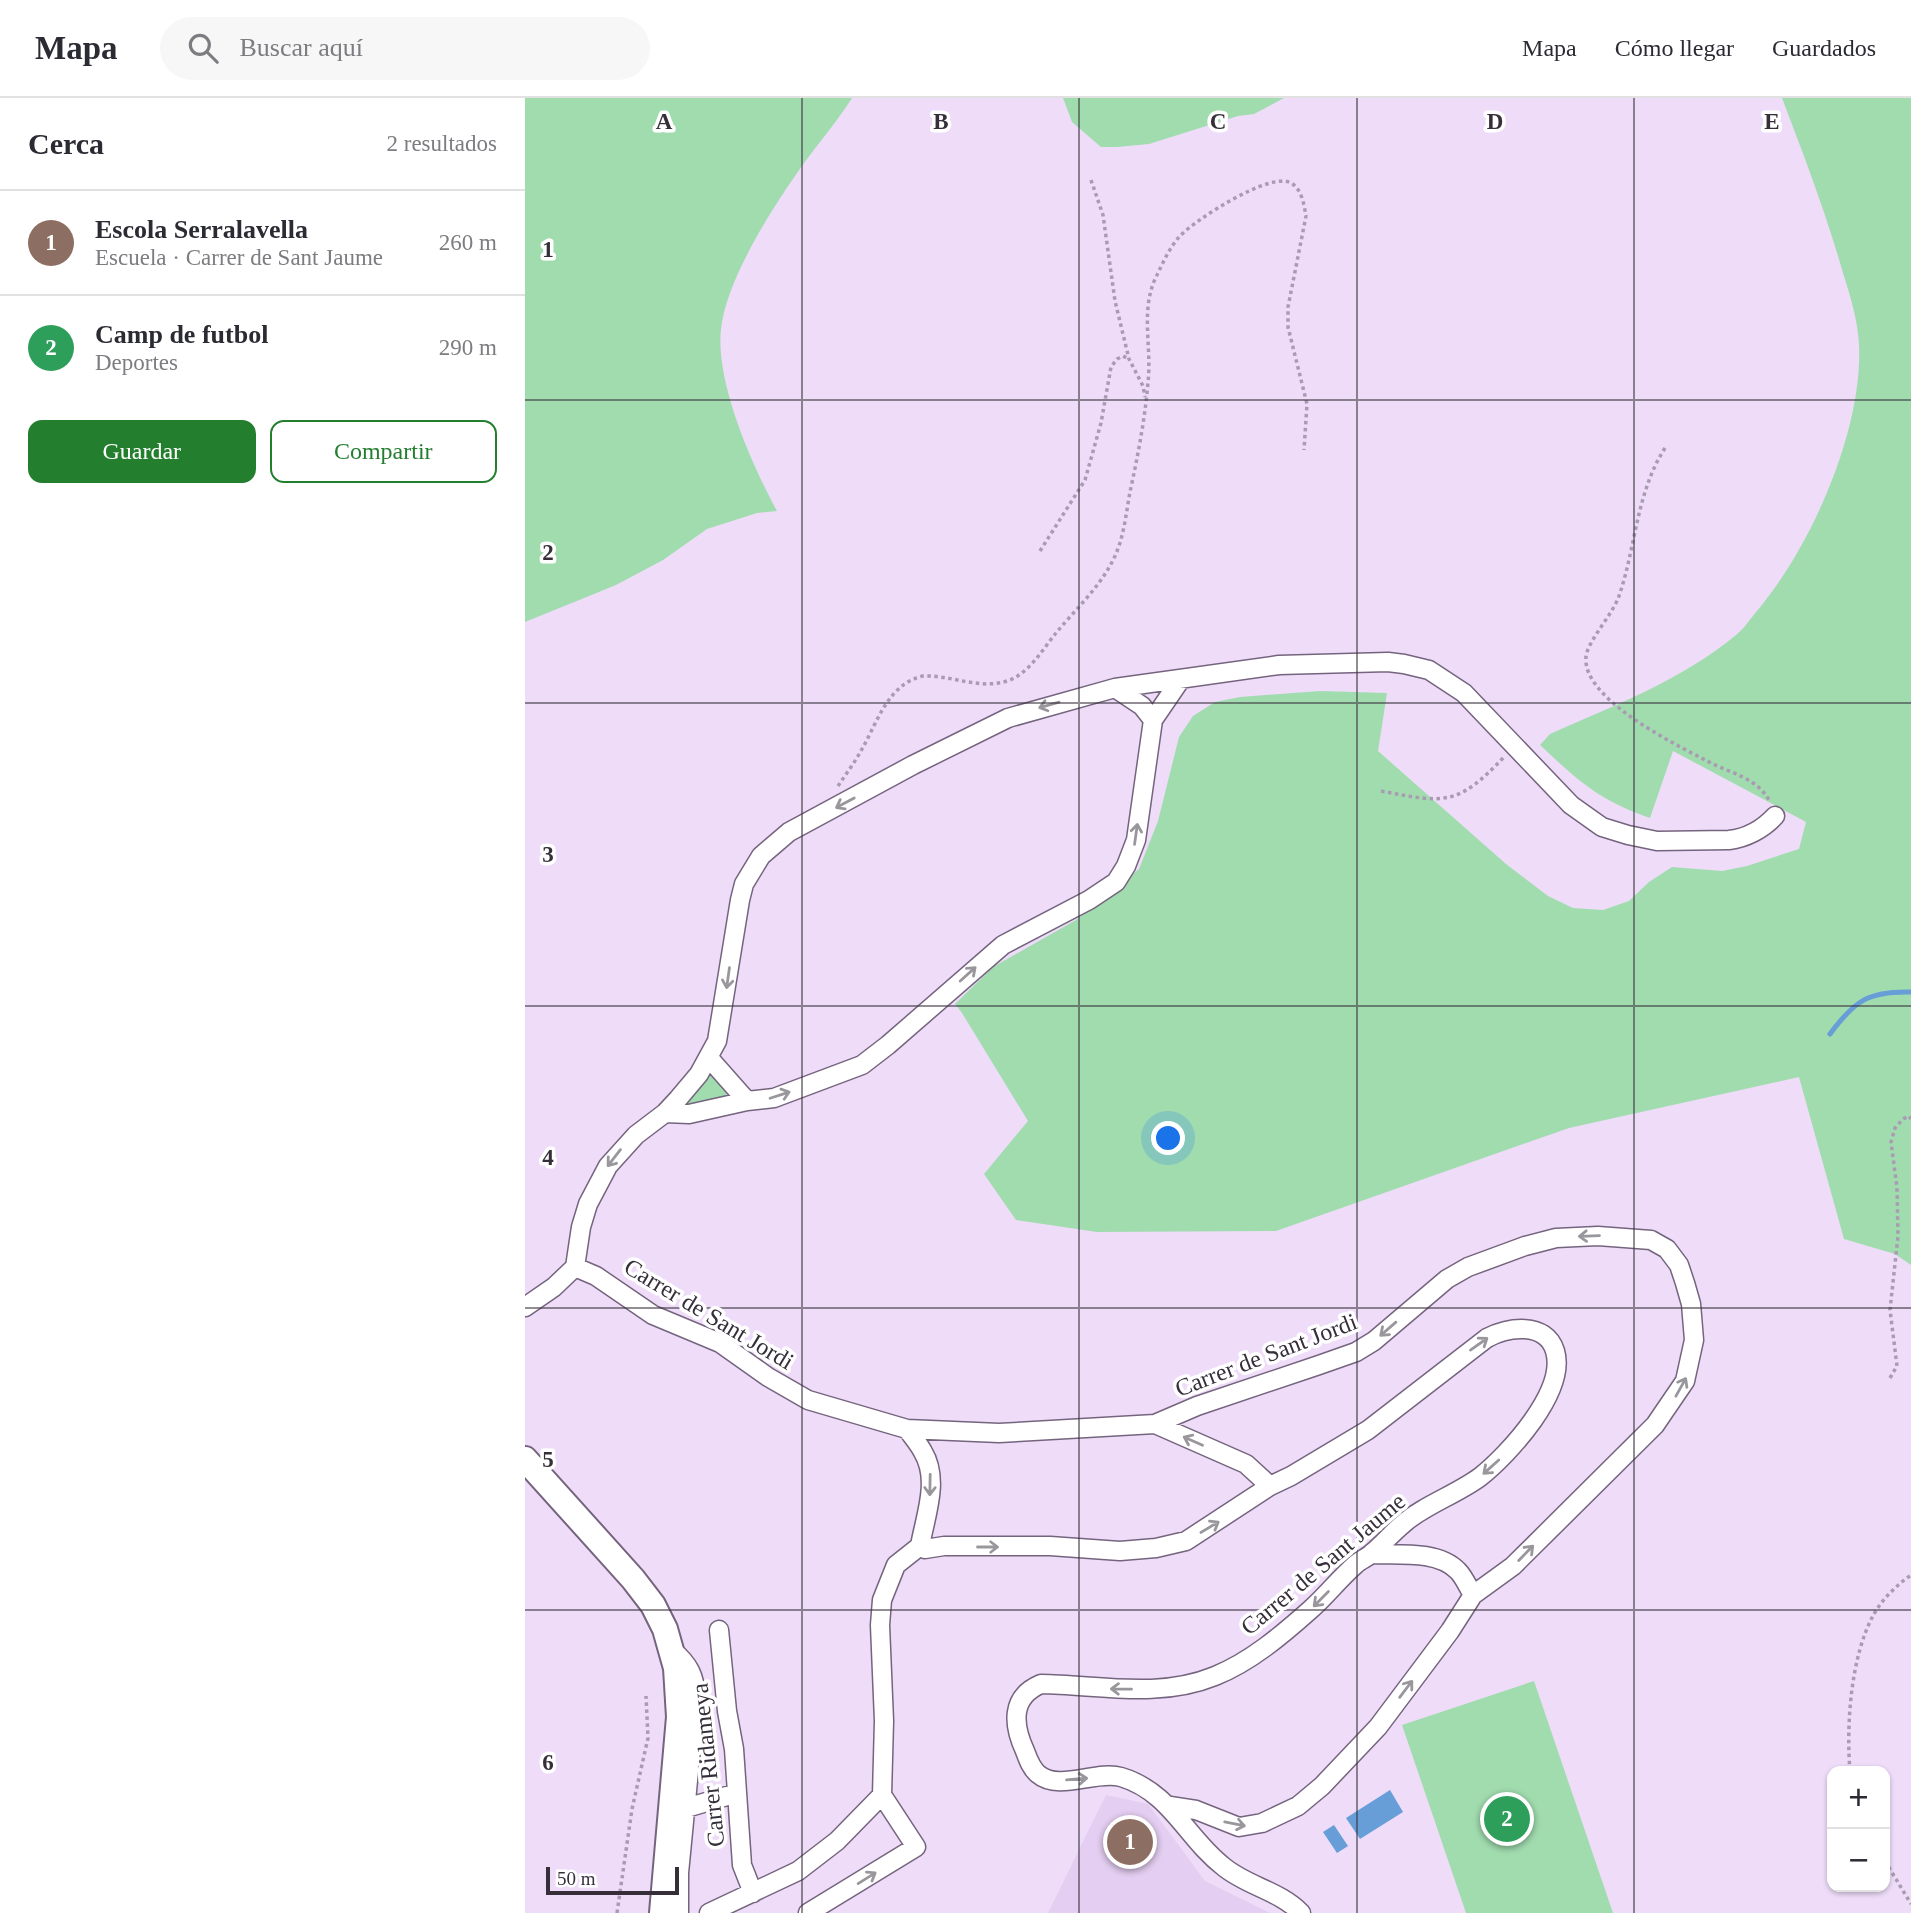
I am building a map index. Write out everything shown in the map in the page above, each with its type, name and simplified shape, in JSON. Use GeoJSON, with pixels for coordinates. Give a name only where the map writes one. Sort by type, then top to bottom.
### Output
{"type":"FeatureCollection","features":[{"type":"Feature","properties":{"kind":"street"},"geometry":{"type":"LineString","coordinates":[[525,1307],[554,1287],[575,1267],[581,1227],[588,1204],[608,1166],[636,1135],[665,1113],[699,1074],[709,1058],[717,1041],[744,884],[761,856],[773,844],[818,817],[913,765],[1008,718],[1115,688],[1279,665],[1404,664],[1429,670],[1450,682],[1579,811],[1602,827],[1628,835],[1668,841],[1739,839],[1763,827],[1775,816]]}},
{"type":"Feature","properties":{"kind":"street"},"geometry":{"type":"LineString","coordinates":[[665,1113],[689,1114],[774,1098],[862,1065],[1003,945],[1089,900],[1116,882],[1126,866],[1136,840],[1153,720],[1181,679]]}},
{"type":"Feature","properties":{"kind":"street"},"geometry":{"type":"LineString","coordinates":[[1115,688],[1142,706],[1153,720]]}},
{"type":"Feature","properties":{"kind":"street"},"geometry":{"type":"LineString","coordinates":[[709,1058],[747,1101]]}},
{"type":"Feature","properties":{"kind":"street","name":"Carrer de Sant Jordi"},"geometry":{"type":"LineString","coordinates":[[575,1267],[596,1276],[653,1315],[719,1343],[768,1377],[808,1400],[907,1429],[999,1433],[1155,1424],[1197,1406],[1356,1352],[1392,1327],[1410,1308],[1447,1279],[1468,1267],[1525,1246],[1556,1238],[1598,1236],[1632,1237],[1660,1244],[1674,1256],[1679,1265],[1691,1304],[1694,1340],[1685,1381],[1655,1425],[1628,1453],[1513,1566],[1473,1595]]}},
{"type":"Feature","properties":{"kind":"street","name":"Carrer de Sant Jaume"},"geometry":{"type":"LineString","coordinates":[[920,1546],[925,1549],[944,1546],[1050,1546],[1120,1551],[1165,1547],[1186,1541],[1270,1486],[1368,1430],[1487,1338],[1501,1331],[1528,1329],[1553,1345],[1556,1378],[1539,1410],[1520,1437],[1479,1477],[1406,1521],[1372,1554],[1355,1565],[1310,1611],[1265,1647],[1215,1676],[1177,1686],[1118,1690],[1041,1684],[1030,1689],[1017,1709],[1015,1721],[1031,1766],[1039,1775],[1050,1780],[1120,1777],[1152,1792],[1170,1806]]}},
{"type":"Feature","properties":{"kind":"street"},"geometry":{"type":"LineString","coordinates":[[1155,1424],[1247,1464],[1270,1486]]}},
{"type":"Feature","properties":{"kind":"street"},"geometry":{"type":"LineString","coordinates":[[808,1913],[916,1847],[882,1794],[882,1600],[896,1565],[920,1546],[929,1505],[930,1469],[925,1454],[907,1429]]}},
{"type":"Feature","properties":{"kind":"street"},"geometry":{"type":"LineString","coordinates":[[525,1459],[640,1587],[665,1629],[676,1668],[679,1717],[679,1913]]}},
{"type":"Feature","properties":{"kind":"street"},"geometry":{"type":"LineString","coordinates":[[1170,1806],[1196,1810],[1239,1827],[1262,1823],[1298,1806],[1322,1786],[1378,1727],[1450,1631],[1473,1595],[1459,1571],[1447,1563],[1434,1558],[1372,1554]]}},
{"type":"Feature","properties":{"kind":"street","name":"Carrer Ridameya"},"geometry":{"type":"LineString","coordinates":[[719,1630],[727,1711],[734,1749],[743,1865],[753,1893]]}},
{"type":"Feature","properties":{"kind":"street"},"geometry":{"type":"LineString","coordinates":[[677,1811],[737,1793]]}},
{"type":"Feature","properties":{"kind":"street"},"geometry":{"type":"LineString","coordinates":[[709,1913],[798,1871],[837,1841],[882,1794]]}},
{"type":"Feature","properties":{"kind":"street"},"geometry":{"type":"LineString","coordinates":[[1170,1806],[1207,1851],[1224,1867],[1241,1879],[1294,1905],[1301,1913]]}},
{"type":"Feature","properties":{"kind":"street"},"geometry":{"type":"LineString","coordinates":[[661,1913],[677,1811]]}},
{"type":"Feature","properties":{"kind":"path"},"geometry":{"type":"LineString","coordinates":[[818,817],[861,751],[886,704],[900,687],[923,676],[985,684],[1013,678],[1034,660],[1101,579],[1114,559],[1121,538],[1145,418],[1145,398],[1143,386],[1129,359],[1110,281],[1103,215],[1091,180]]}},
{"type":"Feature","properties":{"kind":"path"},"geometry":{"type":"LineString","coordinates":[[1145,398],[1149,375],[1147,322],[1150,295],[1173,245],[1182,234],[1211,211],[1253,189],[1287,182],[1298,190],[1304,202],[1306,216],[1288,306],[1288,327],[1307,404],[1304,450]]}},
{"type":"Feature","properties":{"kind":"path"},"geometry":{"type":"LineString","coordinates":[[1040,551],[1085,480],[1101,423],[1111,367],[1123,356],[1129,359]]}},
{"type":"Feature","properties":{"kind":"path"},"geometry":{"type":"LineString","coordinates":[[1665,448],[1646,490],[1619,597],[1587,650],[1587,667],[1599,690],[1628,714],[1672,742],[1761,789],[1768,797],[1775,816]]}},
{"type":"Feature","properties":{"kind":"path"},"geometry":{"type":"LineString","coordinates":[[1381,791],[1427,800],[1445,799],[1462,793],[1493,768],[1514,744]]}},
{"type":"Feature","properties":{"kind":"path"},"geometry":{"type":"LineString","coordinates":[[1890,1378],[1897,1366],[1890,1310],[1898,1236],[1897,1188],[1891,1142],[1899,1123],[1909,1116],[1911,1119]]}},
{"type":"Feature","properties":{"kind":"path"},"geometry":{"type":"LineString","coordinates":[[1850,1766],[1849,1699],[1866,1634],[1879,1606],[1911,1574]]}},
{"type":"Feature","properties":{"kind":"path"},"geometry":{"type":"LineString","coordinates":[[617,1913],[632,1809],[648,1738],[646,1696]]}},
{"type":"Feature","properties":{"kind":"path"},"geometry":{"type":"LineString","coordinates":[[1890,1869],[1911,1904]]}},
{"type":"Feature","properties":{"kind":"shaded area"},"geometry":{"type":"Polygon","coordinates":[[[1106,1795],[1148,1804],[1205,1881],[1270,1913],[1048,1913],[1106,1795]]]}},
{"type":"Feature","properties":{"kind":"green space"},"geometry":{"type":"Polygon","coordinates":[[[525,98],[852,98],[802,166],[761,229],[739,270],[721,329],[721,350],[729,398],[757,471],[777,511],[757,513],[707,529],[663,560],[616,585],[525,622],[525,98]]]}},
{"type":"Feature","properties":{"kind":"green space"},"geometry":{"type":"Polygon","coordinates":[[[1063,98],[1284,98],[1254,114],[1238,116],[1149,144],[1101,147],[1072,122],[1063,98]]]}},
{"type":"Feature","properties":{"kind":"green space"},"geometry":{"type":"Polygon","coordinates":[[[1782,98],[1911,98],[1911,1265],[1895,1254],[1844,1239],[1799,1077],[1569,1128],[1276,1231],[1097,1232],[1016,1220],[984,1174],[1028,1121],[955,1004],[993,967],[1076,920],[1139,869],[1158,821],[1179,737],[1193,716],[1215,702],[1240,697],[1320,691],[1387,693],[1378,751],[1506,864],[1548,896],[1573,908],[1603,910],[1629,901],[1649,882],[1672,867],[1722,871],[1799,849],[1806,822],[1673,751],[1650,818],[1603,797],[1540,745],[1550,734],[1670,679],[1739,633],[1777,585],[1814,521],[1830,486],[1852,413],[1858,378],[1858,336],[1851,299],[1829,228],[1782,98]]]}},
{"type":"Feature","properties":{"kind":"green space"},"geometry":{"type":"Polygon","coordinates":[[[709,1074],[716,1078],[727,1094],[724,1098],[689,1107],[688,1100],[709,1074]]]}},
{"type":"Feature","properties":{"kind":"green space"},"geometry":{"type":"Polygon","coordinates":[[[1534,1681],[1613,1913],[1466,1913],[1402,1725],[1534,1681]]]}},
{"type":"Feature","properties":{"kind":"water"},"geometry":{"type":"Polygon","coordinates":[[[1390,1790],[1403,1812],[1360,1839],[1346,1818],[1390,1790]]]}},
{"type":"Feature","properties":{"kind":"water"},"geometry":{"type":"Polygon","coordinates":[[[1334,1825],[1348,1846],[1337,1853],[1323,1832],[1334,1825]]]}},
{"type":"Feature","properties":{"kind":"waterway"},"geometry":{"type":"LineString","coordinates":[[1830,1034],[1847,1013],[1864,1000],[1884,993],[1911,992]]}},
{"type":"Feature","properties":{"kind":"place","name":"Camp de futbol"},"geometry":{"type":"Point","coordinates":[1507,1819]}},
{"type":"Feature","properties":{"kind":"place","name":"Escola Serralavella"},"geometry":{"type":"Point","coordinates":[1130,1842]}}]}
